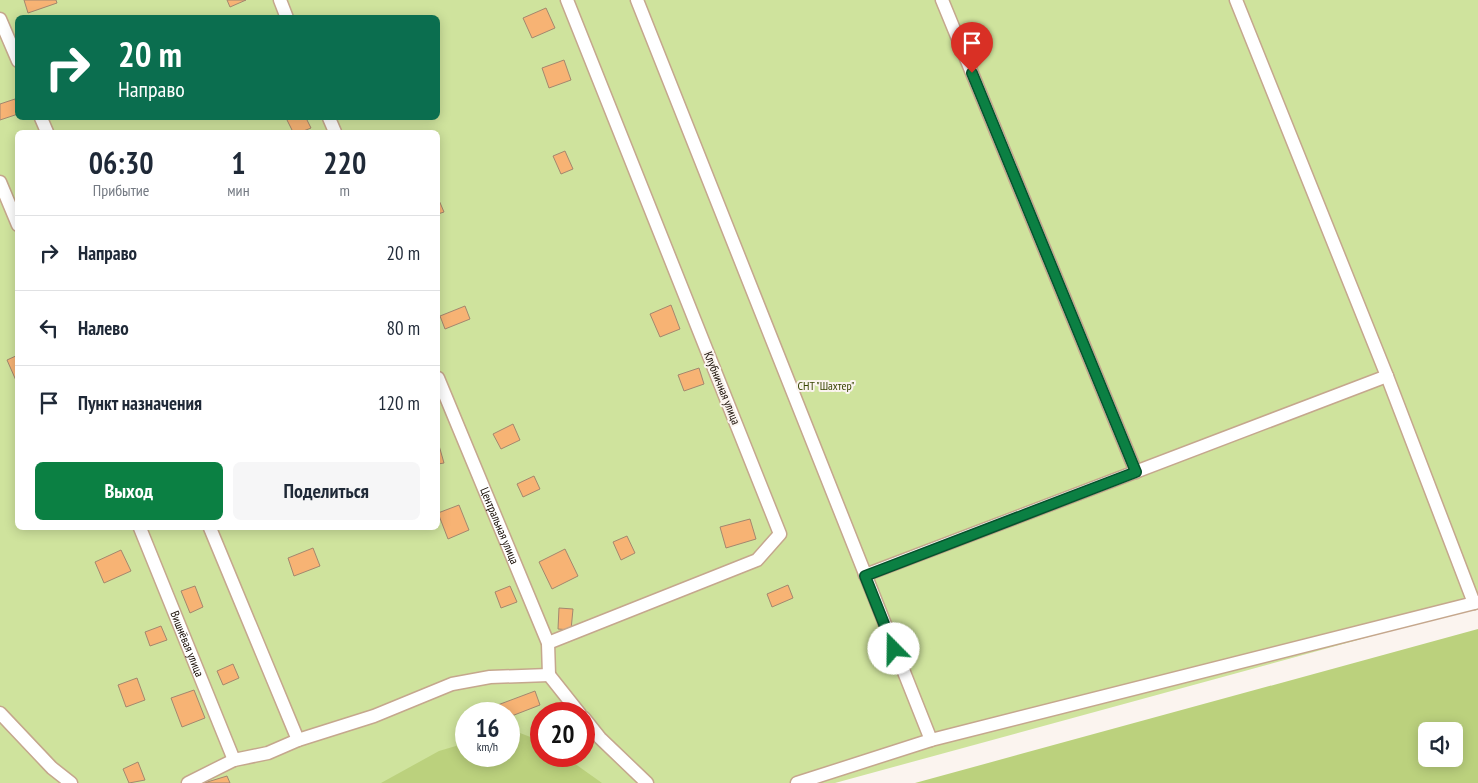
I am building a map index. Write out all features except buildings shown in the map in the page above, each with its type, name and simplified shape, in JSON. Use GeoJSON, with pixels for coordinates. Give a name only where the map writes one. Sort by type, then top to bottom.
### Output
{"type":"FeatureCollection","features":[{"type":"Feature","properties":{"kind":"lane"},"geometry":{"type":"LineString","coordinates":[[280,0],[287,15]]}},
{"type":"Feature","properties":{"kind":"lane","name":"Клубничная улица"},"geometry":{"type":"LineString","coordinates":[[548,643],[757,560],[780,534],[567,0]]}},
{"type":"Feature","properties":{"kind":"lane"},"geometry":{"type":"LineString","coordinates":[[637,0],[931,740]]}},
{"type":"Feature","properties":{"kind":"lane"},"geometry":{"type":"LineString","coordinates":[[942,0],[1136,472]]}},
{"type":"Feature","properties":{"kind":"lane"},"geometry":{"type":"LineString","coordinates":[[797,783],[931,740],[1476,603],[1236,0]]}},
{"type":"Feature","properties":{"kind":"lane"},"geometry":{"type":"LineString","coordinates":[[0,19],[15,54]]}},
{"type":"Feature","properties":{"kind":"lane"},"geometry":{"type":"LineString","coordinates":[[0,182],[15,218]]}},
{"type":"Feature","properties":{"kind":"lane"},"geometry":{"type":"LineString","coordinates":[[865,576],[1387,376]]}},
{"type":"Feature","properties":{"kind":"lane","name":"Центральная улица"},"geometry":{"type":"LineString","coordinates":[[440,383],[548,643],[549,675]]}},
{"type":"Feature","properties":{"kind":"lane","name":"Вишнёвая улица"},"geometry":{"type":"LineString","coordinates":[[141,530],[234,760]]}},
{"type":"Feature","properties":{"kind":"lane"},"geometry":{"type":"LineString","coordinates":[[211,530],[298,740]]}},
{"type":"Feature","properties":{"kind":"lane"},"geometry":{"type":"LineString","coordinates":[[188,783],[234,760],[268,753],[298,740],[374,716],[452,684],[490,677],[549,675],[570,702]]}},
{"type":"Feature","properties":{"kind":"lane"},"geometry":{"type":"LineString","coordinates":[[0,713],[52,768],[70,783]]}},
{"type":"Feature","properties":{"kind":"lane"},"geometry":{"type":"LineString","coordinates":[[595,732],[647,783]]}},
{"type":"Feature","properties":{"kind":"green space","name":"СНТ \"Шахтер\""},"geometry":{"type":"Polygon","coordinates":[[[0,0],[1478,0],[1478,607],[835,783],[0,783],[0,0]]]}},
{"type":"Feature","properties":{"kind":"green space"},"geometry":{"type":"Polygon","coordinates":[[[1478,629],[1478,783],[915,783],[1478,629]]]}},
{"type":"Feature","properties":{"kind":"green space"},"geometry":{"type":"Polygon","coordinates":[[[520,733],[530,737],[530,767],[579,767],[602,783],[381,783],[439,751],[455,746],[455,767],[520,767],[520,733]]]}},
{"type":"Feature","properties":{"kind":"route"},"geometry":{"type":"LineString","coordinates":[[894,649],[865,576],[1136,472],[972,73]]}}]}
